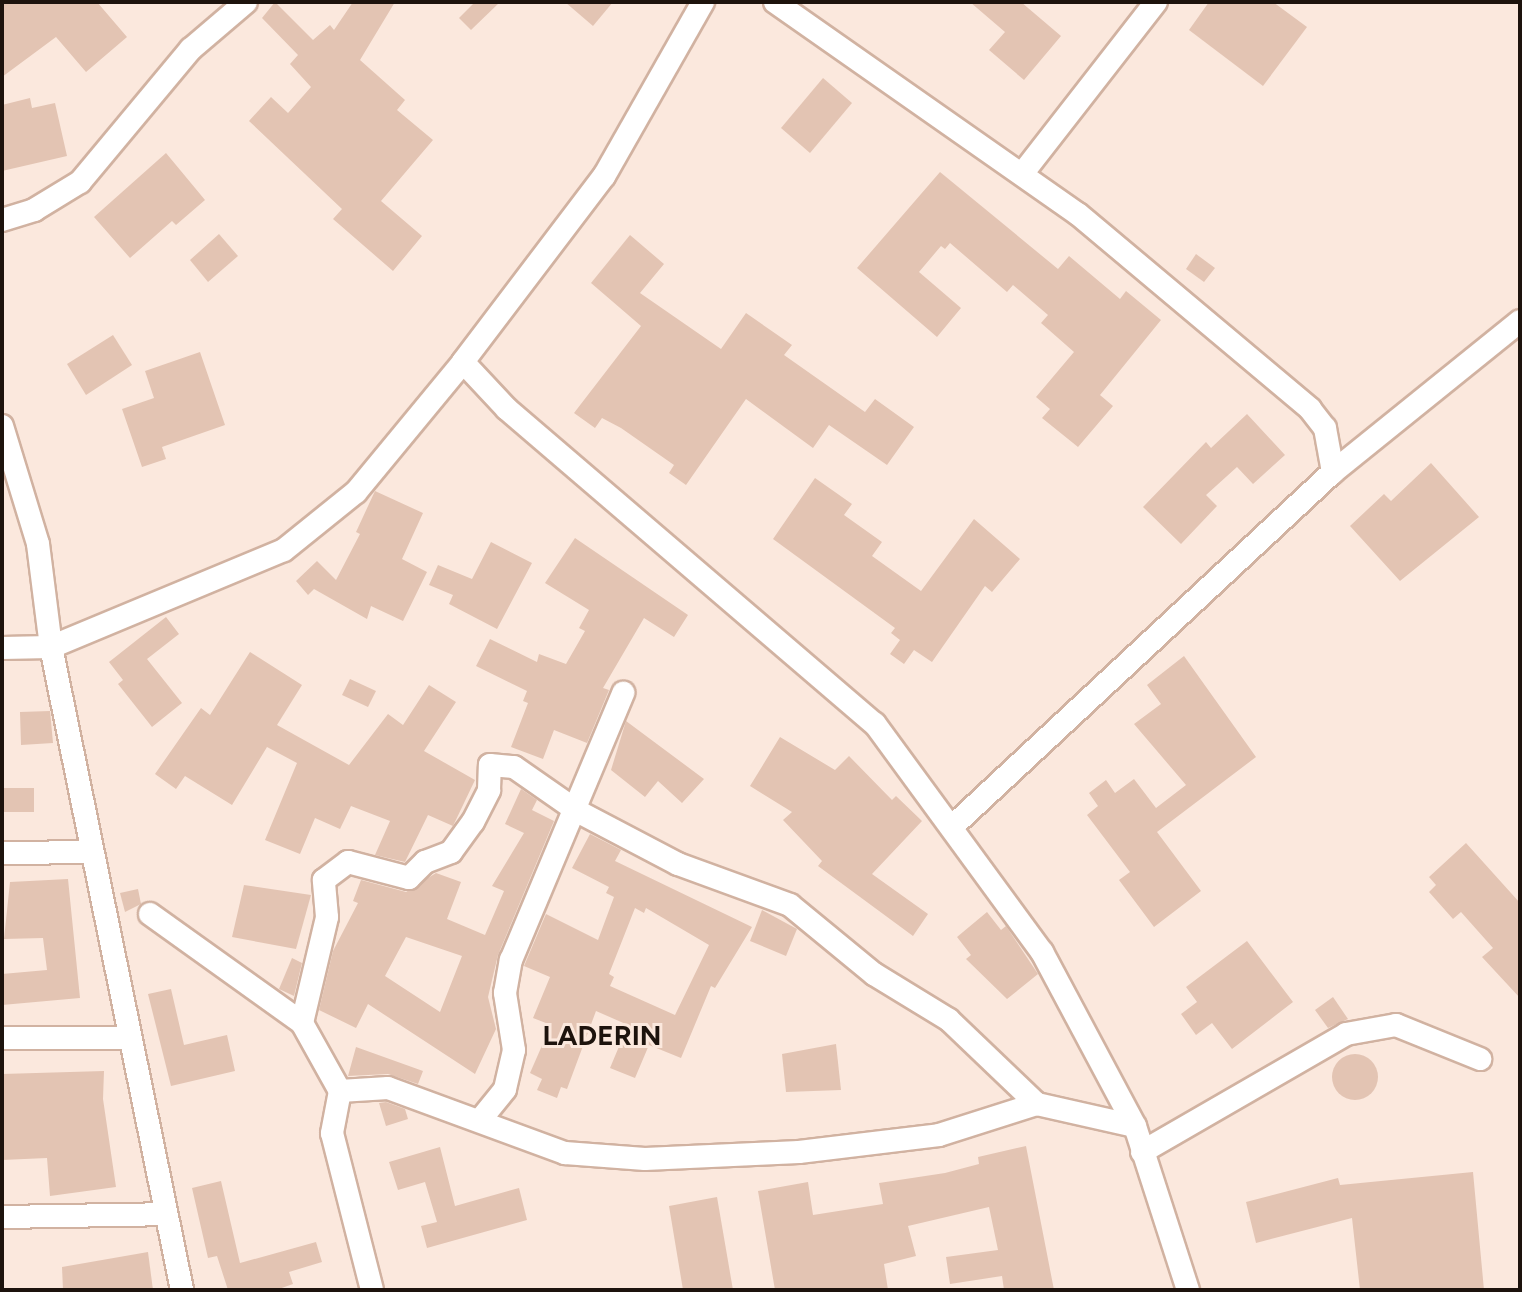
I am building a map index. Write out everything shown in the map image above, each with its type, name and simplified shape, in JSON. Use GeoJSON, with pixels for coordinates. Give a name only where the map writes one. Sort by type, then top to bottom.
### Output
{"type":"FeatureCollection","features":[{"type":"Feature","properties":{"kind":"street"},"geometry":{"type":"LineString","coordinates":[[2,220],[34,210],[80,182],[191,49],[246,2]]}},
{"type":"Feature","properties":{"kind":"street"},"geometry":{"type":"LineString","coordinates":[[2,648],[51,647],[284,550],[356,492],[463,362],[604,176],[703,2]]}},
{"type":"Feature","properties":{"kind":"street"},"geometry":{"type":"LineString","coordinates":[[775,2],[1078,214],[1310,409],[1325,428],[1333,472]]}},
{"type":"Feature","properties":{"kind":"street"},"geometry":{"type":"LineString","coordinates":[[1022,174],[1156,2]]}},
{"type":"Feature","properties":{"kind":"street"},"geometry":{"type":"LineString","coordinates":[[954,825],[1333,472],[1520,321]]}},
{"type":"Feature","properties":{"kind":"street"},"geometry":{"type":"LineString","coordinates":[[463,362],[507,409],[875,724],[954,825],[1042,952],[1135,1126],[1188,1290]]}},
{"type":"Feature","properties":{"kind":"street"},"geometry":{"type":"LineString","coordinates":[[2,426],[9,474],[38,544],[51,647],[182,1290]]}},
{"type":"Feature","properties":{"kind":"street"},"geometry":{"type":"LineString","coordinates":[[481,1119],[505,1089],[514,1050],[505,993],[511,960],[577,811],[623,693]]}},
{"type":"Feature","properties":{"kind":"street"},"geometry":{"type":"LineString","coordinates":[[302,1023],[327,917],[324,880],[348,862],[409,878],[425,862],[451,852],[489,790],[490,765],[514,767],[577,811],[678,864],[790,905],[874,974],[949,1020],[1037,1104]]}},
{"type":"Feature","properties":{"kind":"street"},"geometry":{"type":"LineString","coordinates":[[2,853],[92,852]]}},
{"type":"Feature","properties":{"kind":"street"},"geometry":{"type":"LineString","coordinates":[[150,914],[302,1023],[340,1091],[332,1133],[372,1290]]}},
{"type":"Feature","properties":{"kind":"street"},"geometry":{"type":"LineString","coordinates":[[1142,1152],[1346,1034],[1396,1025],[1480,1059]]}},
{"type":"Feature","properties":{"kind":"street"},"geometry":{"type":"LineString","coordinates":[[2,1038],[130,1038]]}},
{"type":"Feature","properties":{"kind":"street"},"geometry":{"type":"LineString","coordinates":[[340,1091],[388,1088],[481,1119],[565,1153],[645,1159],[799,1152],[939,1135],[1037,1104],[1135,1126]]}},
{"type":"Feature","properties":{"kind":"street"},"geometry":{"type":"LineString","coordinates":[[2,1217],[166,1214]]}},
{"type":"Feature","properties":{"kind":"building"},"geometry":{"type":"Polygon","coordinates":[[[2,2],[97,2],[127,37],[86,72],[56,37],[2,77],[2,2]]]}},
{"type":"Feature","properties":{"kind":"building"},"geometry":{"type":"Polygon","coordinates":[[[275,2],[313,40],[330,25],[334,30],[353,2],[395,2],[360,60],[405,100],[397,110],[433,140],[381,201],[422,236],[393,271],[333,219],[342,209],[249,121],[271,97],[288,113],[311,87],[290,64],[298,55],[262,18],[275,2]]]}},
{"type":"Feature","properties":{"kind":"building"},"geometry":{"type":"Polygon","coordinates":[[[475,2],[500,2],[471,30],[459,18],[475,2]]]}},
{"type":"Feature","properties":{"kind":"building"},"geometry":{"type":"Polygon","coordinates":[[[565,2],[613,2],[593,26],[565,2]]]}},
{"type":"Feature","properties":{"kind":"building"},"geometry":{"type":"Polygon","coordinates":[[[970,2],[1021,2],[1061,36],[1024,80],[989,50],[1005,32],[970,2]]]}},
{"type":"Feature","properties":{"kind":"building"},"geometry":{"type":"Polygon","coordinates":[[[1209,2],[1273,2],[1307,27],[1263,86],[1189,30],[1209,2]]]}},
{"type":"Feature","properties":{"kind":"building"},"geometry":{"type":"Polygon","coordinates":[[[823,78],[852,103],[810,153],[781,128],[823,78]]]}},
{"type":"Feature","properties":{"kind":"building"},"geometry":{"type":"Polygon","coordinates":[[[30,98],[32,108],[55,103],[67,156],[2,171],[2,105],[30,98]]]}},
{"type":"Feature","properties":{"kind":"building"},"geometry":{"type":"Polygon","coordinates":[[[166,153],[205,200],[176,225],[172,221],[130,258],[94,217],[166,153]]]}},
{"type":"Feature","properties":{"kind":"building"},"geometry":{"type":"Polygon","coordinates":[[[940,172],[1058,269],[1069,256],[1120,299],[1126,291],[1161,320],[1100,395],[1113,406],[1078,447],[1042,418],[1050,409],[1036,397],[1074,352],[1041,323],[1048,315],[1013,285],[1007,292],[950,243],[945,249],[941,246],[919,272],[961,308],[937,337],[857,268],[940,172]]]}},
{"type":"Feature","properties":{"kind":"building"},"geometry":{"type":"Polygon","coordinates":[[[219,234],[238,256],[208,282],[190,260],[219,234]]]}},
{"type":"Feature","properties":{"kind":"building"},"geometry":{"type":"Polygon","coordinates":[[[630,235],[664,264],[640,293],[721,349],[746,313],[792,345],[784,355],[865,412],[875,399],[914,427],[887,465],[829,425],[813,448],[746,399],[686,485],[669,473],[674,465],[621,428],[602,418],[595,428],[574,413],[641,326],[591,283],[630,235]]]}},
{"type":"Feature","properties":{"kind":"building"},"geometry":{"type":"Polygon","coordinates":[[[1196,254],[1215,268],[1204,282],[1186,269],[1196,254]]]}},
{"type":"Feature","properties":{"kind":"building"},"geometry":{"type":"Polygon","coordinates":[[[113,335],[132,365],[86,395],[67,364],[113,335]]]}},
{"type":"Feature","properties":{"kind":"building"},"geometry":{"type":"Polygon","coordinates":[[[200,352],[225,425],[162,447],[166,459],[142,467],[122,409],[154,398],[145,371],[200,352]]]}},
{"type":"Feature","properties":{"kind":"building"},"geometry":{"type":"Polygon","coordinates":[[[1247,414],[1285,455],[1253,484],[1237,467],[1206,495],[1217,506],[1181,544],[1143,507],[1206,442],[1211,448],[1247,414]]]}},
{"type":"Feature","properties":{"kind":"building"},"geometry":{"type":"Polygon","coordinates":[[[1431,463],[1479,517],[1400,581],[1350,526],[1384,494],[1391,501],[1431,463]]]}},
{"type":"Feature","properties":{"kind":"building"},"geometry":{"type":"Polygon","coordinates":[[[815,478],[852,504],[844,515],[882,542],[872,556],[921,591],[974,519],[1020,559],[992,592],[985,586],[932,662],[914,650],[904,664],[890,654],[900,640],[891,633],[895,628],[773,539],[815,478]]]}},
{"type":"Feature","properties":{"kind":"building"},"geometry":{"type":"Polygon","coordinates":[[[375,491],[423,513],[402,559],[427,572],[403,621],[371,606],[367,619],[314,589],[308,595],[296,581],[317,561],[336,580],[360,534],[356,532],[375,491]]]}},
{"type":"Feature","properties":{"kind":"building"},"geometry":{"type":"Polygon","coordinates":[[[575,538],[688,615],[674,637],[644,618],[603,688],[609,690],[587,743],[554,730],[543,759],[511,747],[528,703],[523,701],[527,691],[476,666],[490,639],[537,662],[539,654],[566,664],[585,631],[579,628],[589,610],[545,583],[575,538]]]}},
{"type":"Feature","properties":{"kind":"building"},"geometry":{"type":"Polygon","coordinates":[[[491,542],[532,563],[497,629],[449,604],[453,595],[429,585],[438,565],[472,579],[491,542]]]}},
{"type":"Feature","properties":{"kind":"building"},"geometry":{"type":"Polygon","coordinates":[[[166,617],[179,634],[147,659],[182,703],[152,727],[118,684],[123,680],[109,662],[166,617]]]}},
{"type":"Feature","properties":{"kind":"building"},"geometry":{"type":"Polygon","coordinates":[[[250,652],[302,685],[277,725],[349,765],[388,714],[403,725],[429,685],[456,702],[424,751],[475,780],[453,826],[428,815],[405,862],[375,855],[390,821],[351,806],[340,829],[315,818],[300,854],[265,840],[297,763],[267,747],[232,805],[185,776],[176,789],[155,774],[201,708],[210,715],[250,652]]]}},
{"type":"Feature","properties":{"kind":"building"},"geometry":{"type":"Polygon","coordinates":[[[1184,656],[1256,757],[1157,832],[1201,891],[1154,927],[1119,880],[1130,872],[1087,815],[1098,806],[1089,793],[1106,780],[1115,793],[1134,779],[1156,808],[1186,785],[1134,724],[1161,704],[1147,685],[1184,656]]]}},
{"type":"Feature","properties":{"kind":"building"},"geometry":{"type":"Polygon","coordinates":[[[350,679],[376,691],[368,707],[342,695],[350,679]]]}},
{"type":"Feature","properties":{"kind":"building"},"geometry":{"type":"Polygon","coordinates":[[[50,711],[53,743],[21,745],[20,712],[50,711]]]}},
{"type":"Feature","properties":{"kind":"building"},"geometry":{"type":"Polygon","coordinates":[[[626,721],[704,779],[682,803],[658,781],[645,797],[611,770],[626,721]]]}},
{"type":"Feature","properties":{"kind":"building"},"geometry":{"type":"Polygon","coordinates":[[[780,737],[835,770],[849,756],[892,800],[896,796],[922,821],[872,874],[928,914],[913,936],[818,866],[822,861],[783,820],[792,812],[750,786],[780,737]]]}},
{"type":"Feature","properties":{"kind":"building"},"geometry":{"type":"Polygon","coordinates":[[[2,788],[34,788],[34,812],[2,812],[2,788]]]}},
{"type":"Feature","properties":{"kind":"building"},"geometry":{"type":"Polygon","coordinates":[[[521,789],[537,800],[532,810],[554,821],[498,955],[488,997],[496,1029],[475,1074],[368,1004],[356,1028],[319,1010],[333,951],[358,903],[353,901],[361,880],[406,892],[436,873],[461,882],[447,919],[485,935],[504,891],[492,886],[524,833],[505,824],[521,789]],[[406,937],[385,976],[440,1012],[462,956],[406,937]]]}},
{"type":"Feature","properties":{"kind":"building"},"geometry":{"type":"Polygon","coordinates":[[[590,834],[621,850],[615,861],[752,927],[715,988],[711,986],[681,1058],[649,1045],[635,1078],[610,1068],[628,1025],[596,1011],[567,1089],[561,1087],[557,1098],[537,1090],[542,1079],[530,1073],[551,1025],[533,1018],[550,977],[524,966],[546,914],[598,940],[614,897],[606,893],[609,887],[572,868],[590,834]],[[635,908],[609,974],[614,977],[610,986],[675,1015],[709,945],[646,908],[644,913],[635,908]]]}},
{"type":"Feature","properties":{"kind":"building"},"geometry":{"type":"Polygon","coordinates":[[[1466,843],[1520,903],[1520,998],[1482,957],[1493,948],[1461,912],[1453,919],[1429,892],[1436,885],[1429,877],[1466,843]]]}},
{"type":"Feature","properties":{"kind":"building"},"geometry":{"type":"Polygon","coordinates":[[[68,879],[80,998],[2,1005],[2,974],[47,970],[43,938],[4,939],[10,882],[68,879]]]}},
{"type":"Feature","properties":{"kind":"building"},"geometry":{"type":"Polygon","coordinates":[[[244,885],[311,895],[296,949],[232,937],[244,885]]]}},
{"type":"Feature","properties":{"kind":"building"},"geometry":{"type":"Polygon","coordinates":[[[138,889],[141,904],[125,912],[120,893],[138,889]]]}},
{"type":"Feature","properties":{"kind":"building"},"geometry":{"type":"Polygon","coordinates":[[[762,910],[797,929],[786,956],[750,941],[762,910]]]}},
{"type":"Feature","properties":{"kind":"building"},"geometry":{"type":"Polygon","coordinates":[[[987,912],[1001,930],[1006,926],[1038,974],[1007,999],[966,959],[971,955],[957,937],[987,912]]]}},
{"type":"Feature","properties":{"kind":"building"},"geometry":{"type":"Polygon","coordinates":[[[1247,941],[1293,1002],[1232,1049],[1212,1023],[1196,1035],[1181,1014],[1197,1002],[1186,987],[1247,941]]]}},
{"type":"Feature","properties":{"kind":"building"},"geometry":{"type":"Polygon","coordinates":[[[292,958],[302,963],[294,996],[279,989],[292,958]]]}},
{"type":"Feature","properties":{"kind":"building"},"geometry":{"type":"Polygon","coordinates":[[[171,989],[184,1045],[227,1035],[235,1071],[171,1086],[148,994],[171,989]]]}},
{"type":"Feature","properties":{"kind":"building"},"geometry":{"type":"Polygon","coordinates":[[[1333,997],[1348,1019],[1328,1028],[1315,1010],[1333,997]]]}},
{"type":"Feature","properties":{"kind":"building"},"geometry":{"type":"Polygon","coordinates":[[[836,1044],[841,1090],[786,1092],[782,1054],[836,1044]]]}},
{"type":"Feature","properties":{"kind":"building"},"geometry":{"type":"Polygon","coordinates":[[[356,1047],[423,1071],[418,1084],[388,1074],[348,1076],[356,1047]]]}},
{"type":"Feature","properties":{"kind":"building"},"geometry":{"type":"Polygon","coordinates":[[[1355,1054],[1371,1061],[1378,1077],[1371,1093],[1355,1100],[1339,1093],[1332,1077],[1339,1061],[1355,1054]]]}},
{"type":"Feature","properties":{"kind":"building"},"geometry":{"type":"Polygon","coordinates":[[[104,1071],[103,1099],[116,1187],[50,1196],[47,1158],[2,1160],[2,1074],[104,1071]]]}},
{"type":"Feature","properties":{"kind":"building"},"geometry":{"type":"Polygon","coordinates":[[[386,1102],[405,1109],[408,1119],[386,1126],[379,1103],[386,1102]]]}},
{"type":"Feature","properties":{"kind":"building"},"geometry":{"type":"Polygon","coordinates":[[[1026,1146],[1054,1290],[1004,1290],[1002,1276],[950,1284],[946,1257],[998,1250],[989,1207],[908,1226],[916,1256],[884,1264],[888,1290],[775,1290],[758,1191],[808,1182],[813,1215],[883,1204],[879,1183],[945,1173],[979,1164],[978,1157],[1026,1146]]]}},
{"type":"Feature","properties":{"kind":"building"},"geometry":{"type":"Polygon","coordinates":[[[440,1147],[455,1206],[519,1188],[527,1220],[427,1248],[421,1226],[437,1222],[425,1182],[398,1190],[389,1162],[440,1147]]]}},
{"type":"Feature","properties":{"kind":"building"},"geometry":{"type":"Polygon","coordinates":[[[1473,1172],[1484,1290],[1360,1290],[1352,1218],[1256,1243],[1246,1202],[1338,1178],[1340,1185],[1473,1172]]]}},
{"type":"Feature","properties":{"kind":"building"},"geometry":{"type":"Polygon","coordinates":[[[221,1181],[240,1263],[316,1242],[322,1262],[289,1272],[293,1284],[276,1290],[228,1290],[217,1256],[208,1258],[192,1188],[221,1181]]]}},
{"type":"Feature","properties":{"kind":"building"},"geometry":{"type":"Polygon","coordinates":[[[717,1197],[733,1290],[683,1290],[669,1206],[717,1197]]]}},
{"type":"Feature","properties":{"kind":"building"},"geometry":{"type":"Polygon","coordinates":[[[148,1252],[153,1290],[63,1290],[62,1267],[148,1252]]]}},
{"type":"Feature","properties":{"kind":"district","name":"LADERIN"},"geometry":{"type":"Point","coordinates":[602,1035]}}]}
